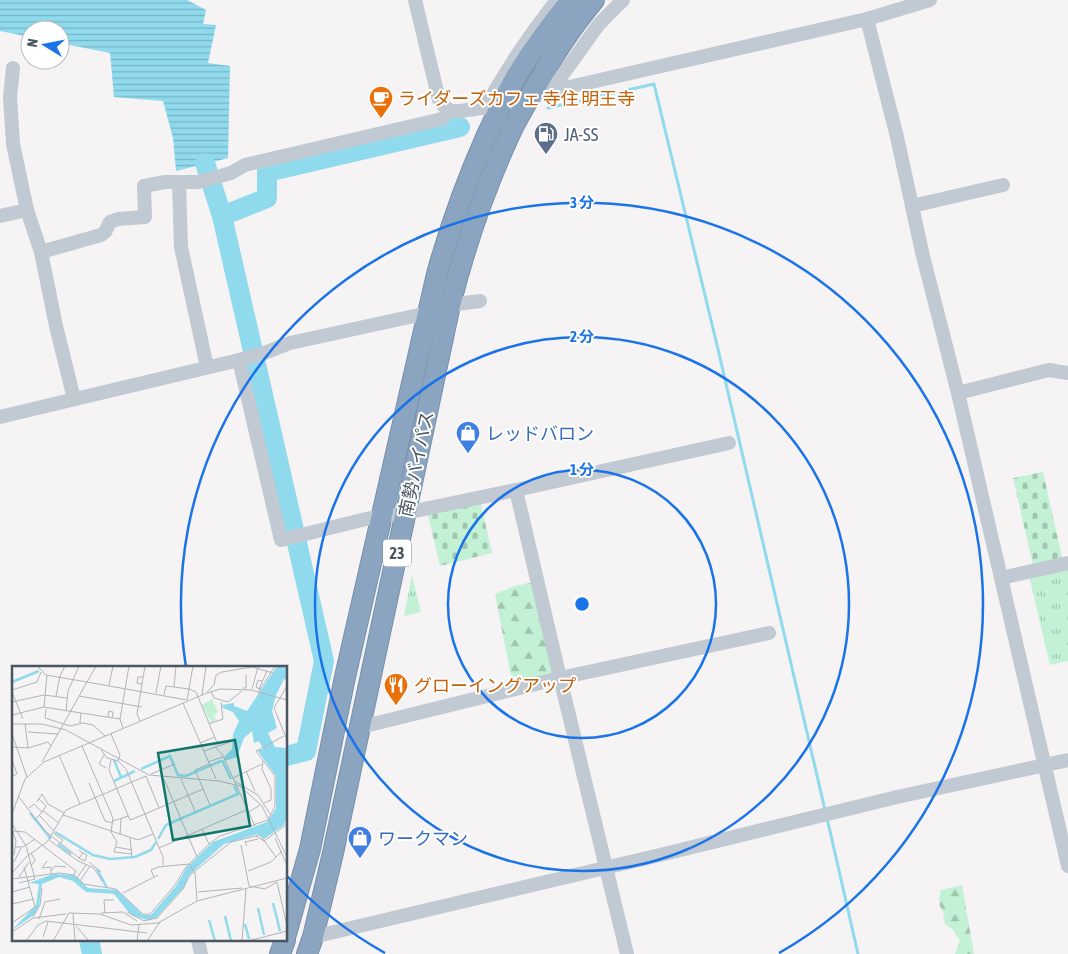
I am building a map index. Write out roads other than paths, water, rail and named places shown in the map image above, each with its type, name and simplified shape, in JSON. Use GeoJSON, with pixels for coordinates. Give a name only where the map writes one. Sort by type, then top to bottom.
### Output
{"type":"FeatureCollection","features":[{"type":"Feature","properties":{"kind":"highway","name":"南勢バイパス"},"geometry":{"type":"LineString","coordinates":[[288,927],[310,848],[345,677],[437,274],[453,221],[477,158],[493,106],[571,0]]}},
{"type":"Feature","properties":{"kind":"highway","name":"南勢バイパス"},"geometry":{"type":"LineString","coordinates":[[310,946],[361,727],[450,305],[465,252],[483,199],[513,126],[568,33],[594,0]]}},
{"type":"Feature","properties":{"kind":"street"},"geometry":{"type":"LineString","coordinates":[[416,0],[439,100],[450,111],[493,106],[867,19],[894,5],[930,0]]}},
{"type":"Feature","properties":{"kind":"street"},"geometry":{"type":"LineString","coordinates":[[493,106],[507,70],[557,0]]}},
{"type":"Feature","properties":{"kind":"street"},"geometry":{"type":"LineString","coordinates":[[551,91],[599,24],[622,0]]}},
{"type":"Feature","properties":{"kind":"street"},"geometry":{"type":"LineString","coordinates":[[867,19],[897,137],[922,252],[958,393],[1068,866]]}},
{"type":"Feature","properties":{"kind":"street"},"geometry":{"type":"LineString","coordinates":[[13,68],[10,97],[14,144],[27,210],[41,252],[74,400]]}},
{"type":"Feature","properties":{"kind":"street"},"geometry":{"type":"LineString","coordinates":[[41,252],[101,235],[110,222],[118,219],[145,217],[144,186],[165,182],[199,182],[232,173],[245,166],[442,119],[450,111]]}},
{"type":"Feature","properties":{"kind":"street"},"geometry":{"type":"LineString","coordinates":[[179,182],[181,246],[207,367]]}},
{"type":"Feature","properties":{"kind":"street"},"geometry":{"type":"LineString","coordinates":[[912,206],[1003,185]]}},
{"type":"Feature","properties":{"kind":"street"},"geometry":{"type":"LineString","coordinates":[[0,216],[27,210]]}},
{"type":"Feature","properties":{"kind":"street"},"geometry":{"type":"LineString","coordinates":[[450,305],[480,301]]}},
{"type":"Feature","properties":{"kind":"street"},"geometry":{"type":"LineString","coordinates":[[0,417],[239,360],[290,343],[428,313]]}},
{"type":"Feature","properties":{"kind":"street"},"geometry":{"type":"LineString","coordinates":[[239,360],[281,540],[381,516],[406,513],[516,490],[728,443]]}},
{"type":"Feature","properties":{"kind":"street"},"geometry":{"type":"LineString","coordinates":[[958,393],[1049,370],[1068,373]]}},
{"type":"Feature","properties":{"kind":"street"},"geometry":{"type":"LineString","coordinates":[[516,490],[627,954]]}},
{"type":"Feature","properties":{"kind":"street"},"geometry":{"type":"LineString","coordinates":[[1001,578],[1068,563]]}},
{"type":"Feature","properties":{"kind":"street"},"geometry":{"type":"LineString","coordinates":[[361,727],[560,678],[769,633]]}},
{"type":"Feature","properties":{"kind":"street"},"geometry":{"type":"LineString","coordinates":[[310,946],[606,867],[897,797],[1068,760]]}},
{"type":"Feature","properties":{"kind":"water"},"geometry":{"type":"Polygon","coordinates":[[[0,0],[187,0],[206,10],[203,24],[216,25],[208,63],[230,66],[228,158],[176,171],[173,138],[163,101],[114,97],[110,53],[70,45],[70,20],[20,20],[20,35],[0,31],[0,0]]]}},
{"type":"Feature","properties":{"kind":"waterway"},"geometry":{"type":"LineString","coordinates":[[548,108],[654,84],[825,810]]}},
{"type":"Feature","properties":{"kind":"waterway"},"geometry":{"type":"LineString","coordinates":[[205,163],[222,216],[267,198],[267,172],[460,127]]}},
{"type":"Feature","properties":{"kind":"waterway"},"geometry":{"type":"LineString","coordinates":[[222,216],[324,661],[306,751],[288,756]]}},
{"type":"Feature","properties":{"kind":"waterway"},"geometry":{"type":"LineString","coordinates":[[827,818],[858,954]]}},
{"type":"Feature","properties":{"kind":"waterway"},"geometry":{"type":"LineString","coordinates":[[89,942],[92,954]]}},
{"type":"Feature","properties":{"kind":"place","name":"ライダーズカフェ 寺住 明王寺"},"geometry":{"type":"Point","coordinates":[381,119]}},
{"type":"Feature","properties":{"kind":"place","name":"JA-SS"},"geometry":{"type":"Point","coordinates":[546,155]}},
{"type":"Feature","properties":{"kind":"place","name":"レッドバロン"},"geometry":{"type":"Point","coordinates":[468,454]}},
{"type":"Feature","properties":{"kind":"place","name":"グローイングアップ"},"geometry":{"type":"Point","coordinates":[396,706]}},
{"type":"Feature","properties":{"kind":"place","name":"ワークマン"},"geometry":{"type":"Point","coordinates":[360,859]}}]}
